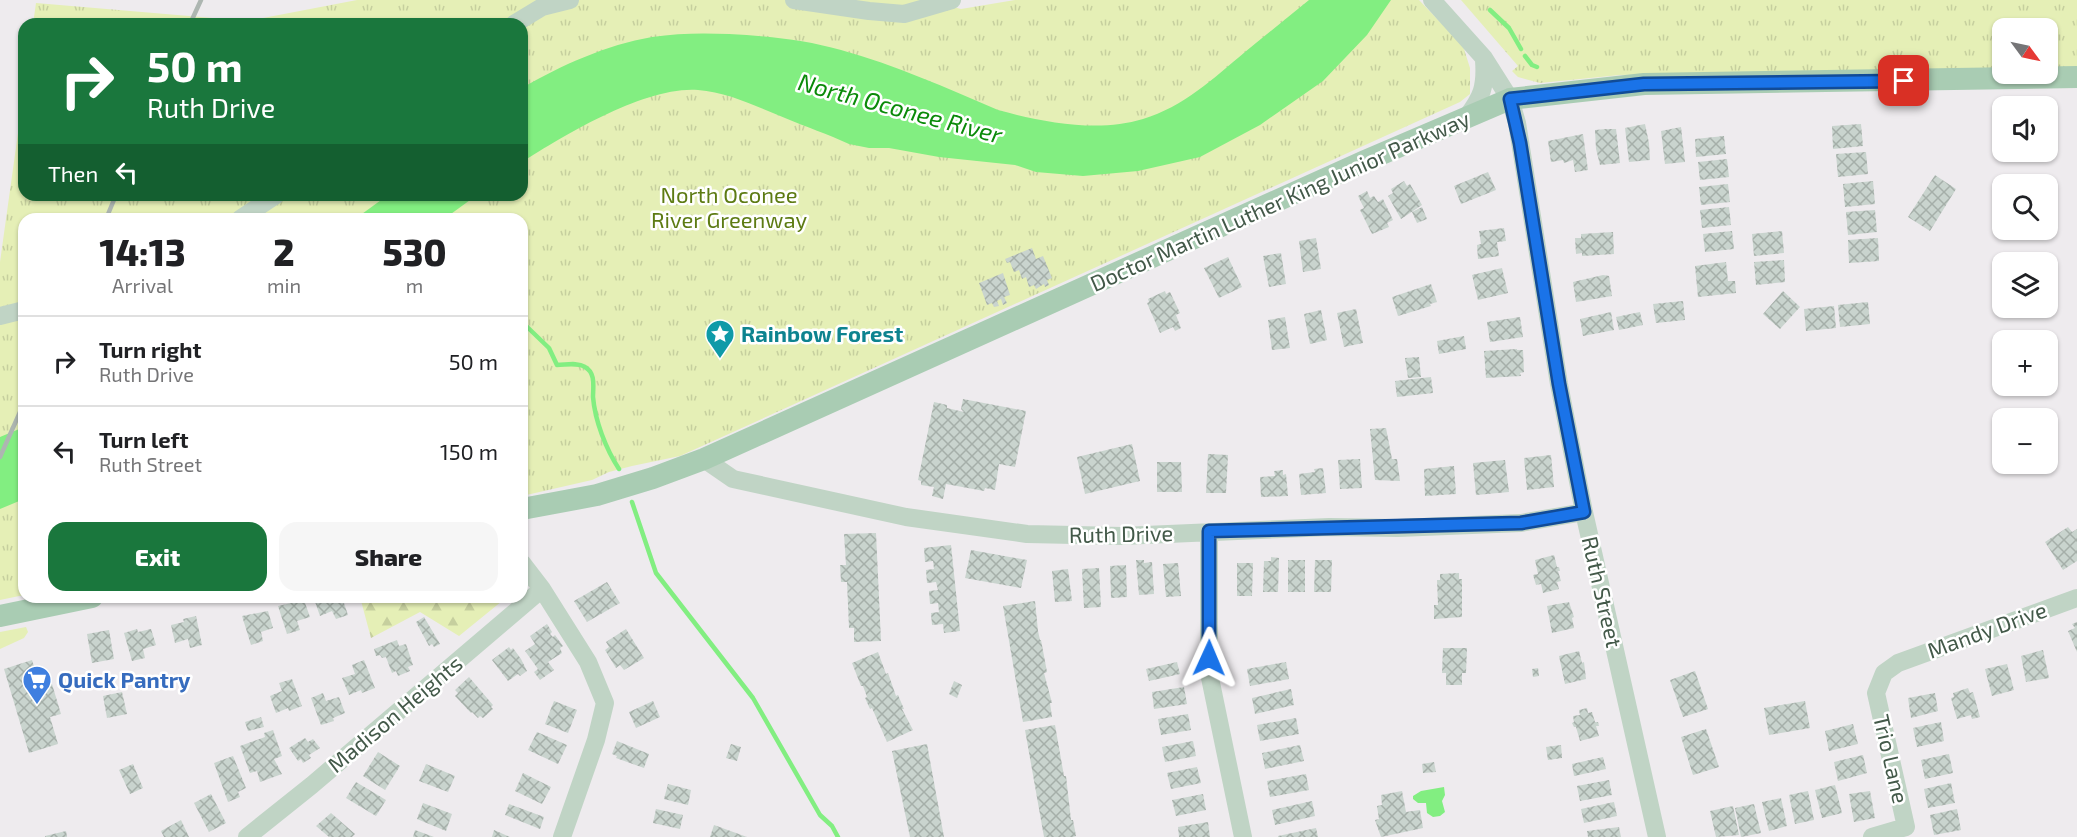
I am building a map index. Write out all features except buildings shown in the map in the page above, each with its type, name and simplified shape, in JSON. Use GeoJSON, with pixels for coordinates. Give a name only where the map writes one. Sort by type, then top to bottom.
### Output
{"type":"FeatureCollection","features":[{"type":"Feature","properties":{"kind":"main road","name":"Doctor Martin Luther King Junior Parkway"},"geometry":{"type":"LineString","coordinates":[[528,508],[597,495],[704,459],[1365,161],[1510,99],[1644,84],[2077,77]]}},
{"type":"Feature","properties":{"kind":"main road"},"geometry":{"type":"LineString","coordinates":[[0,616],[63,603]]}},
{"type":"Feature","properties":{"kind":"street"},"geometry":{"type":"LineString","coordinates":[[524,18],[542,8],[570,0]]}},
{"type":"Feature","properties":{"kind":"street"},"geometry":{"type":"LineString","coordinates":[[794,0],[904,14],[952,0]]}},
{"type":"Feature","properties":{"kind":"street","name":"Ruth Street"},"geometry":{"type":"LineString","coordinates":[[1432,0],[1484,58],[1510,99],[1517,123],[1559,384],[1584,512],[1657,837]]}},
{"type":"Feature","properties":{"kind":"street"},"geometry":{"type":"LineString","coordinates":[[1466,118],[1483,92],[1484,58]]}},
{"type":"Feature","properties":{"kind":"street"},"geometry":{"type":"LineString","coordinates":[[249,213],[267,201]]}},
{"type":"Feature","properties":{"kind":"street"},"geometry":{"type":"LineString","coordinates":[[0,316],[18,312]]}},
{"type":"Feature","properties":{"kind":"street","name":"Ruth Drive"},"geometry":{"type":"LineString","coordinates":[[704,459],[733,479],[906,517],[1027,534],[1122,536],[1209,531],[1521,523],[1584,512]]}},
{"type":"Feature","properties":{"kind":"street"},"geometry":{"type":"LineString","coordinates":[[1209,531],[1209,673],[1243,837]]}},
{"type":"Feature","properties":{"kind":"street"},"geometry":{"type":"LineString","coordinates":[[528,571],[588,662],[605,703],[596,740],[562,837]]}},
{"type":"Feature","properties":{"kind":"street","name":"Madison Heights"},"geometry":{"type":"LineString","coordinates":[[528,601],[542,589]]}},
{"type":"Feature","properties":{"kind":"street","name":"Mandy Drive"},"geometry":{"type":"LineString","coordinates":[[1898,663],[2077,598]]}},
{"type":"Feature","properties":{"kind":"street","name":"Madison Heights"},"geometry":{"type":"LineString","coordinates":[[247,837],[312,785],[526,603]]}},
{"type":"Feature","properties":{"kind":"street","name":"Trio Lane"},"geometry":{"type":"LineString","coordinates":[[1872,837],[1906,827],[1876,693],[1884,673],[1898,663]]}},
{"type":"Feature","properties":{"kind":"green space","name":"North Oconee River Greenway"},"geometry":{"type":"Polygon","coordinates":[[[357,0],[926,0],[961,9],[1015,0],[1419,0],[1463,46],[1470,68],[1470,94],[1460,102],[680,456],[632,466],[609,472],[592,480],[528,495],[528,213],[18,213],[18,596],[0,600],[0,262],[18,133],[18,201],[528,201],[528,18],[264,18],[357,0]]]}},
{"type":"Feature","properties":{"kind":"green space"},"geometry":{"type":"Polygon","coordinates":[[[1461,0],[2077,0],[2077,67],[2058,67],[2058,18],[1992,18],[1992,68],[1620,75],[1540,83],[1518,77],[1512,71],[1518,66],[1461,0]]]}},
{"type":"Feature","properties":{"kind":"green space","name":"North Oconee River Greenway"},"geometry":{"type":"Polygon","coordinates":[[[36,3],[213,18],[34,18],[36,3]]]}},
{"type":"Feature","properties":{"kind":"green space"},"geometry":{"type":"Polygon","coordinates":[[[362,603],[500,603],[459,636],[420,612],[371,638],[362,603]]]}},
{"type":"Feature","properties":{"kind":"green space"},"geometry":{"type":"Polygon","coordinates":[[[26,627],[28,632],[24,638],[0,649],[0,632],[26,627]]]}},
{"type":"Feature","properties":{"kind":"water","name":"North Oconee River"},"geometry":{"type":"Polygon","coordinates":[[[1309,0],[1391,0],[1367,35],[1323,81],[1260,125],[1200,157],[1138,171],[1083,176],[1036,172],[1015,165],[939,157],[889,148],[869,148],[849,144],[731,97],[698,90],[677,91],[630,104],[583,126],[528,158],[528,85],[585,57],[618,45],[652,37],[729,34],[772,37],[814,44],[841,50],[921,77],[998,110],[1070,124],[1108,125],[1143,119],[1171,107],[1210,81],[1309,0]]]}},
{"type":"Feature","properties":{"kind":"water"},"geometry":{"type":"Polygon","coordinates":[[[380,201],[469,201],[452,213],[363,213],[380,201]]]}},
{"type":"Feature","properties":{"kind":"water"},"geometry":{"type":"Polygon","coordinates":[[[18,430],[18,502],[0,509],[0,437],[18,430]]]}},
{"type":"Feature","properties":{"kind":"water"},"geometry":{"type":"Polygon","coordinates":[[[1444,787],[1445,795],[1442,801],[1445,812],[1440,816],[1433,817],[1427,813],[1426,803],[1418,803],[1413,799],[1413,796],[1421,791],[1444,787]]]}},
{"type":"Feature","properties":{"kind":"waterway"},"geometry":{"type":"LineString","coordinates":[[1490,10],[1509,28],[1521,49]]}},
{"type":"Feature","properties":{"kind":"waterway"},"geometry":{"type":"LineString","coordinates":[[1525,56],[1532,65],[1537,67]]}},
{"type":"Feature","properties":{"kind":"waterway"},"geometry":{"type":"LineString","coordinates":[[528,328],[549,348],[557,365],[579,365],[591,373],[594,406],[599,425],[619,469]]}},
{"type":"Feature","properties":{"kind":"waterway"},"geometry":{"type":"LineString","coordinates":[[632,502],[656,573],[753,698],[820,815],[832,826],[838,837]]}},
{"type":"Feature","properties":{"kind":"railway"},"geometry":{"type":"LineString","coordinates":[[193,18],[201,0]]}},
{"type":"Feature","properties":{"kind":"railway"},"geometry":{"type":"LineString","coordinates":[[108,213],[114,201]]}},
{"type":"Feature","properties":{"kind":"railway"},"geometry":{"type":"LineString","coordinates":[[0,457],[18,416]]}},
{"type":"Feature","properties":{"kind":"place","name":"Rainbow Forest"},"geometry":{"type":"Point","coordinates":[720,360]}},
{"type":"Feature","properties":{"kind":"place","name":"Quick Pantry"},"geometry":{"type":"Point","coordinates":[37,706]}},
{"type":"Feature","properties":{"kind":"route"},"geometry":{"type":"LineString","coordinates":[[1209,658],[1209,531],[1398,528],[1521,523],[1584,512],[1546,312],[1517,123],[1510,99],[1644,84],[1904,81]]}}]}
